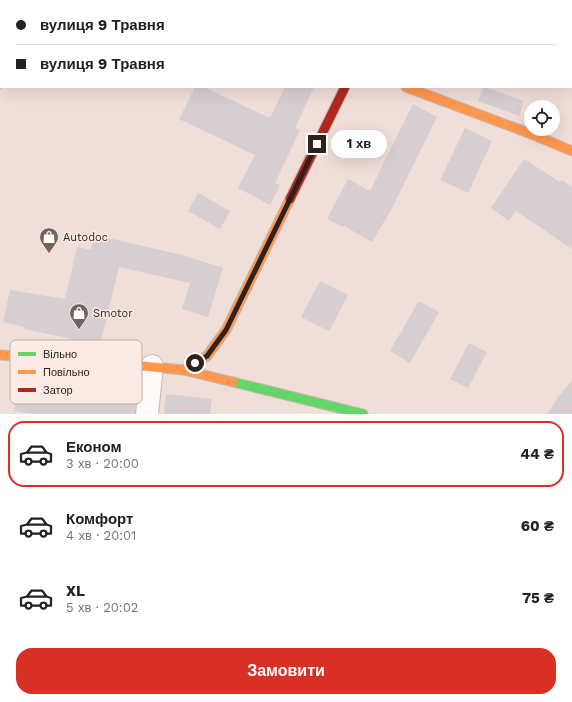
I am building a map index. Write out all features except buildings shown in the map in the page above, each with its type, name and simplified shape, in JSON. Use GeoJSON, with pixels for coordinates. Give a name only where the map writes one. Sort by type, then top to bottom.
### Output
{"type":"FeatureCollection","features":[{"type":"Feature","properties":{"kind":"street"},"geometry":{"type":"LineString","coordinates":[[184,370],[207,356],[226,330],[345,88]]}},
{"type":"Feature","properties":{"kind":"street"},"geometry":{"type":"LineString","coordinates":[[409,88],[534,135],[572,152]]}},
{"type":"Feature","properties":{"kind":"street"},"geometry":{"type":"LineString","coordinates":[[0,354],[10,355]]}},
{"type":"Feature","properties":{"kind":"street"},"geometry":{"type":"LineString","coordinates":[[142,365],[184,370],[364,414]]}},
{"type":"Feature","properties":{"kind":"street"},"geometry":{"type":"LineString","coordinates":[[147,414],[152,366]]}},
{"type":"Feature","properties":{"kind":"traffic: fast"},"geometry":{"type":"LineString","coordinates":[[233,382],[363,414]]}},
{"type":"Feature","properties":{"kind":"traffic: slow"},"geometry":{"type":"LineString","coordinates":[[409,88],[534,135],[572,151]]}},
{"type":"Feature","properties":{"kind":"traffic: slow"},"geometry":{"type":"LineString","coordinates":[[184,370],[207,356],[226,330],[290,199]]}},
{"type":"Feature","properties":{"kind":"traffic: slow"},"geometry":{"type":"LineString","coordinates":[[0,355],[10,356]]}},
{"type":"Feature","properties":{"kind":"traffic: slow"},"geometry":{"type":"LineString","coordinates":[[142,366],[184,370],[233,382]]}},
{"type":"Feature","properties":{"kind":"traffic: jam"},"geometry":{"type":"LineString","coordinates":[[290,199],[345,88]]}},
{"type":"Feature","properties":{"kind":"place","name":"Autodoc"},"geometry":{"type":"Point","coordinates":[49,254]}},
{"type":"Feature","properties":{"kind":"place","name":"Smotor"},"geometry":{"type":"Point","coordinates":[79,330]}},
{"type":"Feature","properties":{"kind":"route"},"geometry":{"type":"LineString","coordinates":[[195,363],[207,356],[226,330],[317,144]]}}]}
